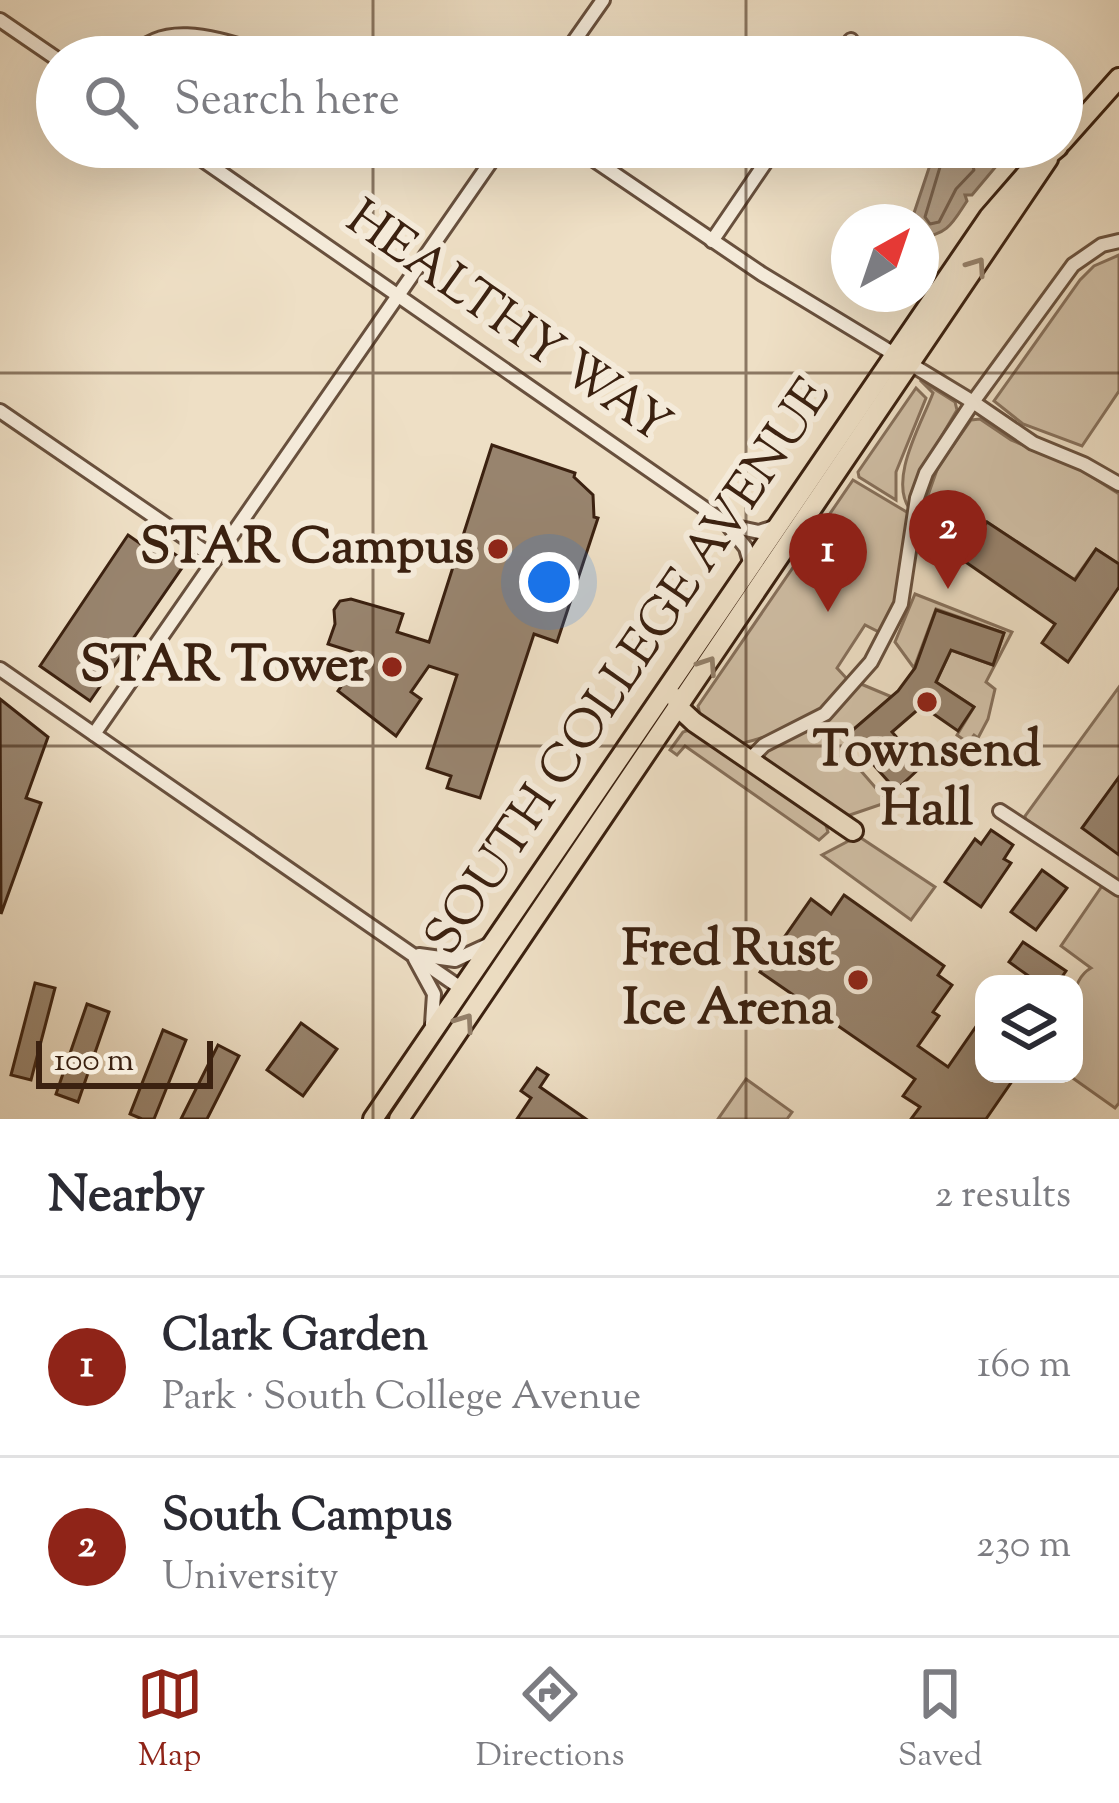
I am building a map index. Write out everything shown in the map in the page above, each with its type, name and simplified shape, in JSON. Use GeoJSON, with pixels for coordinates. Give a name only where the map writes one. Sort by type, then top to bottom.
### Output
{"type":"FeatureCollection","features":[{"type":"Feature","properties":{"kind":"main road","name":"SOUTH COLLEGE AVENUE"},"geometry":{"type":"LineString","coordinates":[[1083,119],[1119,78]]}},
{"type":"Feature","properties":{"kind":"main road","name":"SOUTH COLLEGE AVENUE"},"geometry":{"type":"LineString","coordinates":[[373,1119],[780,523],[1045,168]]}},
{"type":"Feature","properties":{"kind":"main road","name":"SOUTH COLLEGE AVENUE"},"geometry":{"type":"LineString","coordinates":[[399,1119],[679,708],[903,358]]}},
{"type":"Feature","properties":{"kind":"main road"},"geometry":{"type":"LineString","coordinates":[[672,682],[679,708],[853,831]]}},
{"type":"Feature","properties":{"kind":"street"},"geometry":{"type":"LineString","coordinates":[[578,36],[603,0]]}},
{"type":"Feature","properties":{"kind":"street"},"geometry":{"type":"LineString","coordinates":[[0,20],[36,45]]}},
{"type":"Feature","properties":{"kind":"street","name":"HEALTHY WAY"},"geometry":{"type":"LineString","coordinates":[[214,168],[728,524],[746,548],[751,566]]}},
{"type":"Feature","properties":{"kind":"street"},"geometry":{"type":"LineString","coordinates":[[94,734],[486,168]]}},
{"type":"Feature","properties":{"kind":"street"},"geometry":{"type":"LineString","coordinates":[[606,168],[712,241],[1033,443],[1119,484]]}},
{"type":"Feature","properties":{"kind":"street"},"geometry":{"type":"LineString","coordinates":[[712,241],[762,168]]}},
{"type":"Feature","properties":{"kind":"street"},"geometry":{"type":"LineString","coordinates":[[749,760],[764,745],[825,713],[872,662],[901,604],[917,498],[926,473],[1073,265],[1102,244],[1119,241]]}},
{"type":"Feature","properties":{"kind":"street"},"geometry":{"type":"LineString","coordinates":[[0,411],[216,560]]}},
{"type":"Feature","properties":{"kind":"street"},"geometry":{"type":"LineString","coordinates":[[728,524],[759,532],[780,523]]}},
{"type":"Feature","properties":{"kind":"street"},"geometry":{"type":"LineString","coordinates":[[0,669],[462,989]]}},
{"type":"Feature","properties":{"kind":"street"},"geometry":{"type":"LineString","coordinates":[[1000,811],[1119,889]]}},
{"type":"Feature","properties":{"kind":"street"},"geometry":{"type":"LineString","coordinates":[[412,953],[455,960],[495,941]]}},
{"type":"Feature","properties":{"kind":"street"},"geometry":{"type":"LineString","coordinates":[[412,953],[434,994],[427,1041]]}},
{"type":"Feature","properties":{"kind":"shaded area"},"geometry":{"type":"Polygon","coordinates":[[[1119,255],[1119,391],[1082,446],[1023,424],[994,401],[1080,280],[1094,266],[1119,255]]]}},
{"type":"Feature","properties":{"kind":"shaded area"},"geometry":{"type":"Polygon","coordinates":[[[920,380],[955,402],[957,410],[924,466],[911,511],[905,499],[904,469],[933,393],[920,380]]]}},
{"type":"Feature","properties":{"kind":"shaded area"},"geometry":{"type":"Polygon","coordinates":[[[916,388],[926,398],[896,472],[896,500],[858,472],[916,388]]]}},
{"type":"Feature","properties":{"kind":"shaded area"},"geometry":{"type":"Polygon","coordinates":[[[980,419],[1011,440],[1078,468],[1119,494],[1119,564],[1096,549],[1074,580],[987,522],[962,542],[921,515],[938,467],[971,420],[980,419]]]}},
{"type":"Feature","properties":{"kind":"shaded area"},"geometry":{"type":"Polygon","coordinates":[[[853,480],[910,514],[897,602],[884,630],[865,625],[837,668],[849,681],[826,705],[785,729],[739,744],[701,719],[698,706],[853,480]]]}},
{"type":"Feature","properties":{"kind":"shaded area"},"geometry":{"type":"Polygon","coordinates":[[[915,594],[1012,632],[986,682],[995,689],[988,719],[978,738],[974,735],[968,743],[957,735],[974,707],[936,682],[951,650],[993,665],[1004,633],[936,609],[914,668],[895,642],[915,594]]]}},
{"type":"Feature","properties":{"kind":"shaded area"},"geometry":{"type":"Polygon","coordinates":[[[861,684],[892,697],[847,735],[857,747],[848,756],[888,802],[844,817],[765,762],[764,755],[773,745],[826,719],[861,684]]]}},
{"type":"Feature","properties":{"kind":"shaded area"},"geometry":{"type":"Polygon","coordinates":[[[1119,687],[1119,881],[1026,822],[1025,816],[1119,687]]]}},
{"type":"Feature","properties":{"kind":"shaded area"},"geometry":{"type":"Polygon","coordinates":[[[695,728],[824,819],[828,832],[819,840],[685,746],[677,755],[670,750],[683,732],[695,728]]]}},
{"type":"Feature","properties":{"kind":"shaded area"},"geometry":{"type":"Polygon","coordinates":[[[858,836],[935,887],[911,920],[822,855],[858,836]]]}},
{"type":"Feature","properties":{"kind":"shaded area"},"geometry":{"type":"Polygon","coordinates":[[[1102,886],[1119,897],[1119,1103],[1115,1108],[1080,1083],[1083,975],[1091,968],[1061,946],[1102,886]]]}},
{"type":"Feature","properties":{"kind":"shaded area"},"geometry":{"type":"Polygon","coordinates":[[[746,1079],[792,1112],[787,1119],[718,1119],[746,1079]]]}},
{"type":"Feature","properties":{"kind":"water"},"geometry":{"type":"Polygon","coordinates":[[[929,168],[995,168],[972,195],[965,195],[967,201],[939,232],[939,204],[917,204],[929,168]]]}},
{"type":"Feature","properties":{"kind":"building"},"geometry":{"type":"Polygon","coordinates":[[[492,445],[575,473],[593,495],[594,517],[598,518],[557,642],[534,634],[480,798],[447,788],[451,776],[427,768],[457,675],[429,666],[411,692],[421,699],[396,736],[338,691],[363,655],[328,644],[334,610],[340,601],[351,599],[403,614],[397,632],[429,642],[492,445]]]}},
{"type":"Feature","properties":{"kind":"building"},"geometry":{"type":"Polygon","coordinates":[[[987,522],[1075,580],[1096,549],[1119,564],[1119,587],[1068,662],[1042,643],[1055,624],[954,554],[968,535],[976,529],[980,532],[987,522]]]}},
{"type":"Feature","properties":{"kind":"building"},"geometry":{"type":"Polygon","coordinates":[[[128,535],[148,549],[155,540],[186,562],[90,701],[40,666],[128,535]]]}},
{"type":"Feature","properties":{"kind":"building","name":"Townsend Hall"},"geometry":{"type":"Polygon","coordinates":[[[936,610],[1004,633],[993,665],[951,650],[936,682],[974,707],[958,731],[922,706],[892,732],[922,766],[896,790],[847,735],[898,691],[915,668],[936,610]]]}},
{"type":"Feature","properties":{"kind":"building"},"geometry":{"type":"Polygon","coordinates":[[[0,699],[48,737],[26,798],[41,803],[1,914],[0,699]]]}},
{"type":"Feature","properties":{"kind":"building"},"geometry":{"type":"Polygon","coordinates":[[[1119,777],[1119,855],[1082,828],[1119,777]]]}},
{"type":"Feature","properties":{"kind":"building"},"geometry":{"type":"Polygon","coordinates":[[[991,830],[1013,845],[1004,859],[1011,863],[981,907],[945,882],[975,839],[981,844],[991,830]]]}},
{"type":"Feature","properties":{"kind":"building"},"geometry":{"type":"Polygon","coordinates":[[[1042,870],[1067,888],[1036,930],[1011,912],[1042,870]]]}},
{"type":"Feature","properties":{"kind":"building","name":"Fred Rust Ice Arena"},"geometry":{"type":"Polygon","coordinates":[[[844,895],[944,966],[938,975],[952,985],[933,1012],[939,1016],[918,1046],[948,1067],[975,1028],[975,1083],[1011,1083],[986,1119],[911,1119],[920,1107],[903,1096],[915,1079],[760,972],[811,899],[831,914],[844,895]]]}},
{"type":"Feature","properties":{"kind":"building"},"geometry":{"type":"Polygon","coordinates":[[[1023,942],[1066,971],[1063,975],[1027,975],[1009,962],[1023,942]]]}},
{"type":"Feature","properties":{"kind":"building"},"geometry":{"type":"Polygon","coordinates":[[[35,983],[55,988],[31,1080],[11,1075],[35,983]]]}},
{"type":"Feature","properties":{"kind":"building"},"geometry":{"type":"Polygon","coordinates":[[[87,1004],[109,1012],[78,1102],[56,1094],[87,1004]]]}},
{"type":"Feature","properties":{"kind":"building"},"geometry":{"type":"Polygon","coordinates":[[[301,1023],[337,1049],[303,1096],[267,1070],[301,1023]]]}},
{"type":"Feature","properties":{"kind":"building"},"geometry":{"type":"Polygon","coordinates":[[[163,1030],[186,1040],[154,1119],[142,1119],[130,1114],[163,1030]]]}},
{"type":"Feature","properties":{"kind":"building"},"geometry":{"type":"Polygon","coordinates":[[[218,1045],[239,1056],[207,1119],[181,1119],[218,1045]]]}},
{"type":"Feature","properties":{"kind":"building"},"geometry":{"type":"Polygon","coordinates":[[[537,1068],[548,1075],[540,1087],[586,1119],[517,1119],[531,1098],[521,1091],[537,1068]]]}},
{"type":"Feature","properties":{"kind":"place","name":"STAR Campus"},"geometry":{"type":"Point","coordinates":[498,549]}},
{"type":"Feature","properties":{"kind":"place","name":"South Campus"},"geometry":{"type":"Point","coordinates":[948,589]}},
{"type":"Feature","properties":{"kind":"place","name":"Clark Garden"},"geometry":{"type":"Point","coordinates":[828,612]}},
{"type":"Feature","properties":{"kind":"place","name":"STAR Tower"},"geometry":{"type":"Point","coordinates":[392,667]}},
{"type":"Feature","properties":{"kind":"place","name":"Townsend Hall"},"geometry":{"type":"Point","coordinates":[927,702]}},
{"type":"Feature","properties":{"kind":"place","name":"Fred Rust Ice Arena"},"geometry":{"type":"Point","coordinates":[858,980]}}]}
